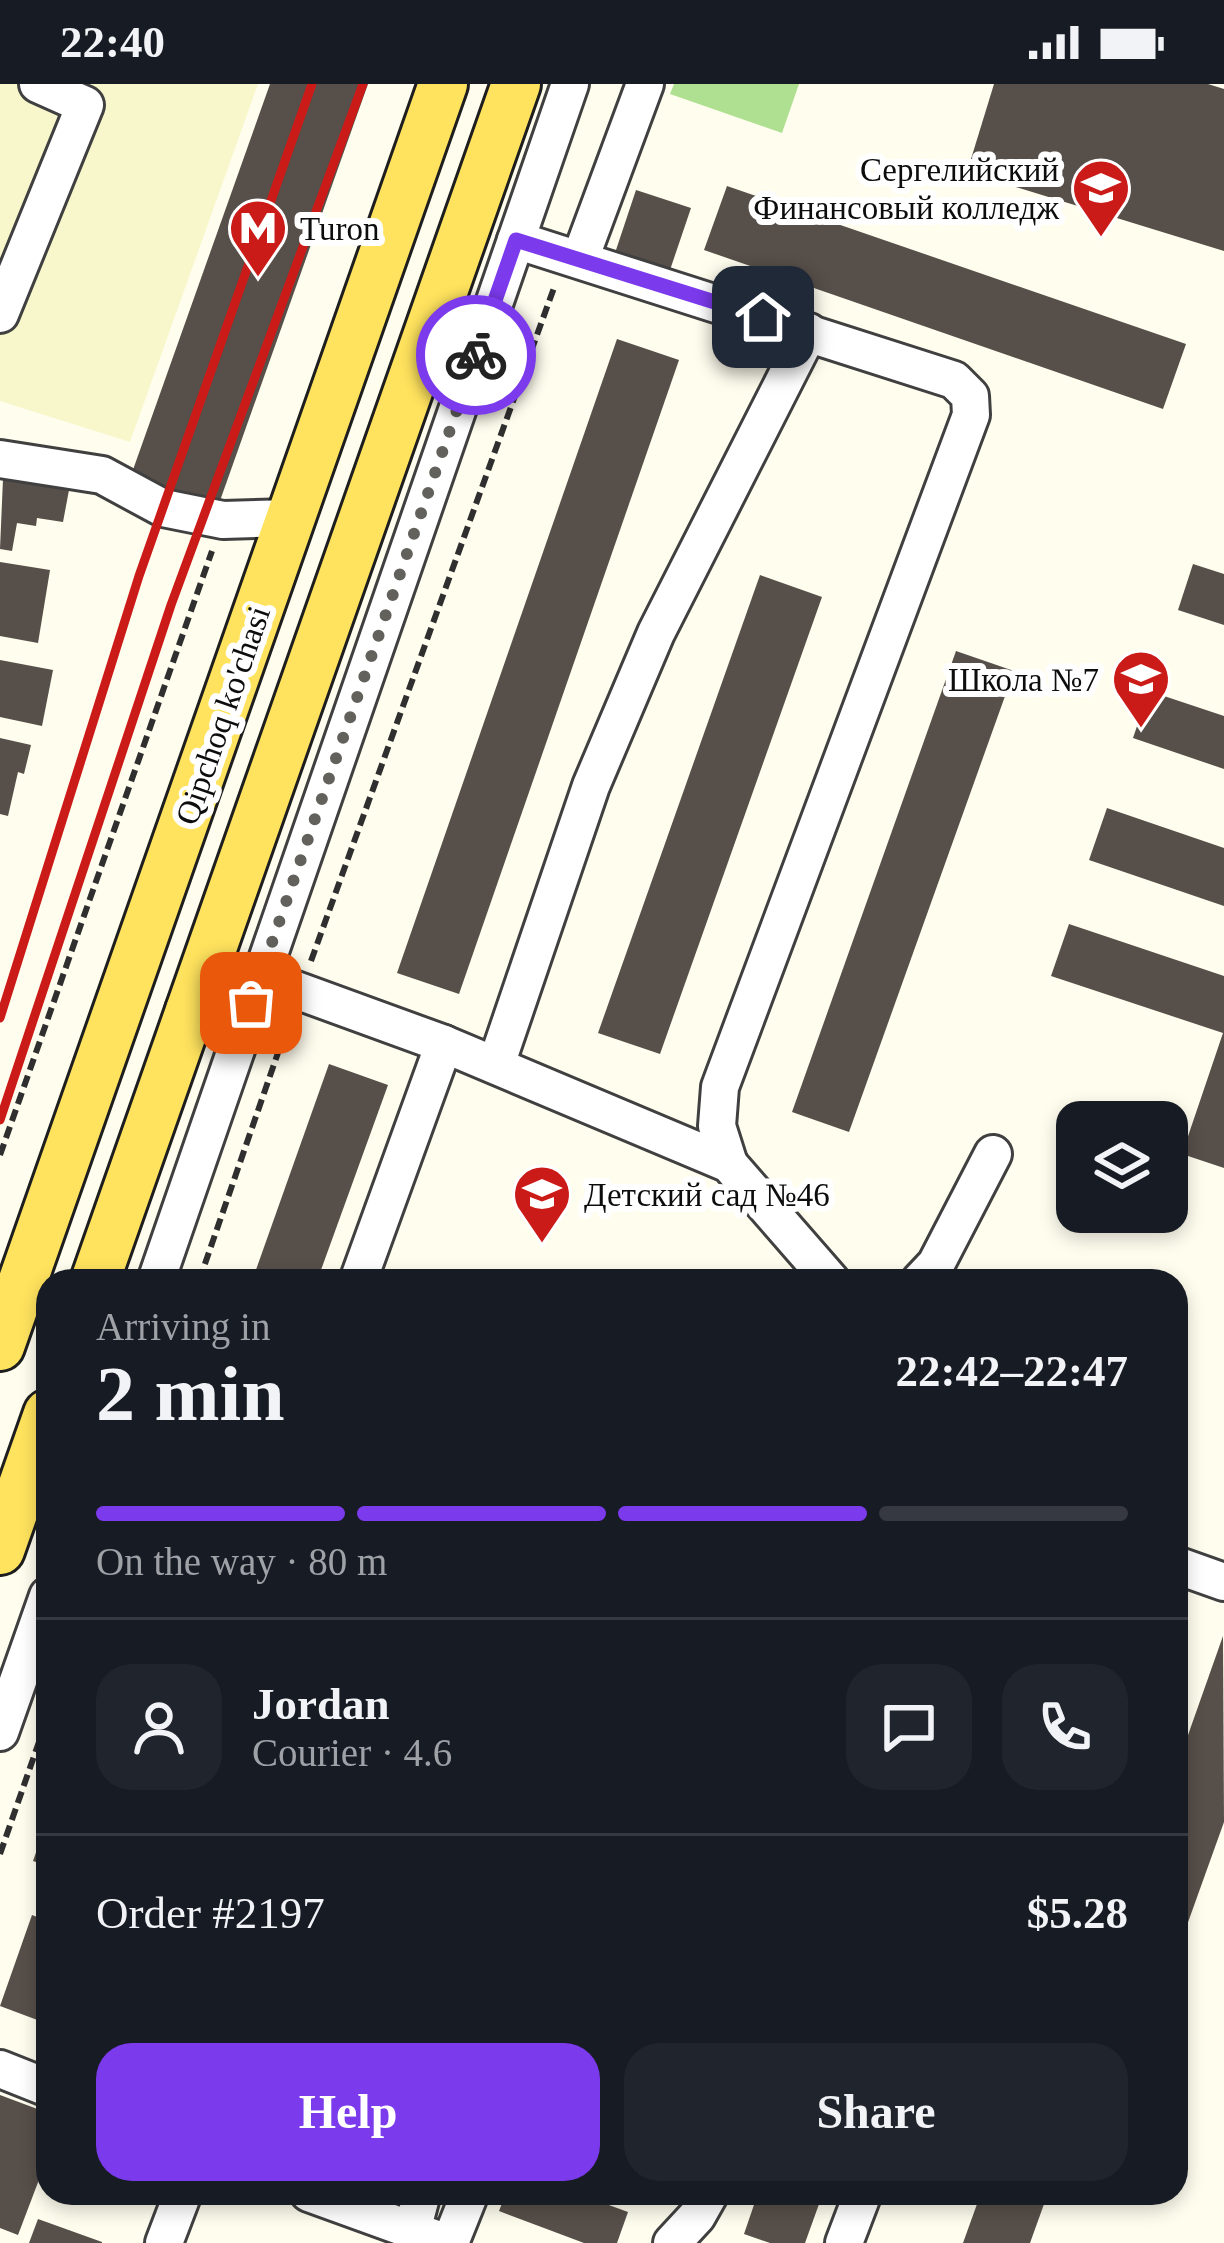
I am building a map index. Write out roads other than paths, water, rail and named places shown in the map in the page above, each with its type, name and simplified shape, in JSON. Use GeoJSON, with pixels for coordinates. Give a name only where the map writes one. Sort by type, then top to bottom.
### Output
{"type":"FeatureCollection","features":[{"type":"Feature","properties":{"kind":"main road"},"geometry":{"type":"LineString","coordinates":[[441,90],[510,101]]}},
{"type":"Feature","properties":{"kind":"main road","name":"Qipchoq ko'chasi"},"geometry":{"type":"LineString","coordinates":[[0,1346],[441,90]]}},
{"type":"Feature","properties":{"kind":"main road","name":"Qipchoq ko'chasi"},"geometry":{"type":"LineString","coordinates":[[99,1269],[510,101]]}},
{"type":"Feature","properties":{"kind":"main road"},"geometry":{"type":"LineString","coordinates":[[190,1011],[242,1029]]}},
{"type":"Feature","properties":{"kind":"main road"},"geometry":{"type":"LineString","coordinates":[[0,1550],[36,1448]]}},
{"type":"Feature","properties":{"kind":"street"},"geometry":{"type":"LineString","coordinates":[[0,314],[85,106],[38,84]]}},
{"type":"Feature","properties":{"kind":"street"},"geometry":{"type":"LineString","coordinates":[[160,1269],[570,84]]}},
{"type":"Feature","properties":{"kind":"street"},"geometry":{"type":"LineString","coordinates":[[573,257],[645,84]]}},
{"type":"Feature","properties":{"kind":"street"},"geometry":{"type":"LineString","coordinates":[[516,240],[954,380],[970,397],[971,415],[720,1087],[717,1126],[729,1163],[821,1269]]}},
{"type":"Feature","properties":{"kind":"street"},"geometry":{"type":"LineString","coordinates":[[496,1065],[591,786],[656,633],[809,332]]}},
{"type":"Feature","properties":{"kind":"street"},"geometry":{"type":"LineString","coordinates":[[0,459],[102,476],[164,508],[223,520],[291,518]]}},
{"type":"Feature","properties":{"kind":"street"},"geometry":{"type":"LineString","coordinates":[[260,977],[444,1044],[729,1163]]}},
{"type":"Feature","properties":{"kind":"street"},"geometry":{"type":"LineString","coordinates":[[362,1269],[444,1044]]}},
{"type":"Feature","properties":{"kind":"street"},"geometry":{"type":"LineString","coordinates":[[931,1269],[993,1154]]}},
{"type":"Feature","properties":{"kind":"street"},"geometry":{"type":"LineString","coordinates":[[1188,1569],[1224,1582]]}},
{"type":"Feature","properties":{"kind":"street"},"geometry":{"type":"LineString","coordinates":[[0,1732],[36,1630]]}},
{"type":"Feature","properties":{"kind":"street"},"geometry":{"type":"LineString","coordinates":[[0,2068],[36,2083]]}},
{"type":"Feature","properties":{"kind":"street"},"geometry":{"type":"LineString","coordinates":[[164,2243],[178,2205]]}},
{"type":"Feature","properties":{"kind":"street"},"geometry":{"type":"LineString","coordinates":[[329,2205],[370,2230],[412,2231],[449,2243],[465,2205]]}},
{"type":"Feature","properties":{"kind":"street"},"geometry":{"type":"LineString","coordinates":[[412,2231],[419,2205]]}},
{"type":"Feature","properties":{"kind":"street"},"geometry":{"type":"LineString","coordinates":[[672,2243],[703,2205]]}},
{"type":"Feature","properties":{"kind":"street"},"geometry":{"type":"LineString","coordinates":[[844,2243],[858,2205]]}},
{"type":"Feature","properties":{"kind":"railway"},"geometry":{"type":"LineString","coordinates":[[0,1018],[139,576],[312,84]]}},
{"type":"Feature","properties":{"kind":"railway"},"geometry":{"type":"LineString","coordinates":[[0,1120],[171,605],[363,84]]}},
{"type":"Feature","properties":{"kind":"place","name":"Сергелийский Финансовый колледж"},"geometry":{"type":"Point","coordinates":[1101,239]}},
{"type":"Feature","properties":{"kind":"place","name":"Turon"},"geometry":{"type":"Point","coordinates":[258,279]}},
{"type":"Feature","properties":{"kind":"place","name":"Школа №7"},"geometry":{"type":"Point","coordinates":[1141,730]}},
{"type":"Feature","properties":{"kind":"place","name":"Детский сад №46"},"geometry":{"type":"Point","coordinates":[542,1245]}}]}
